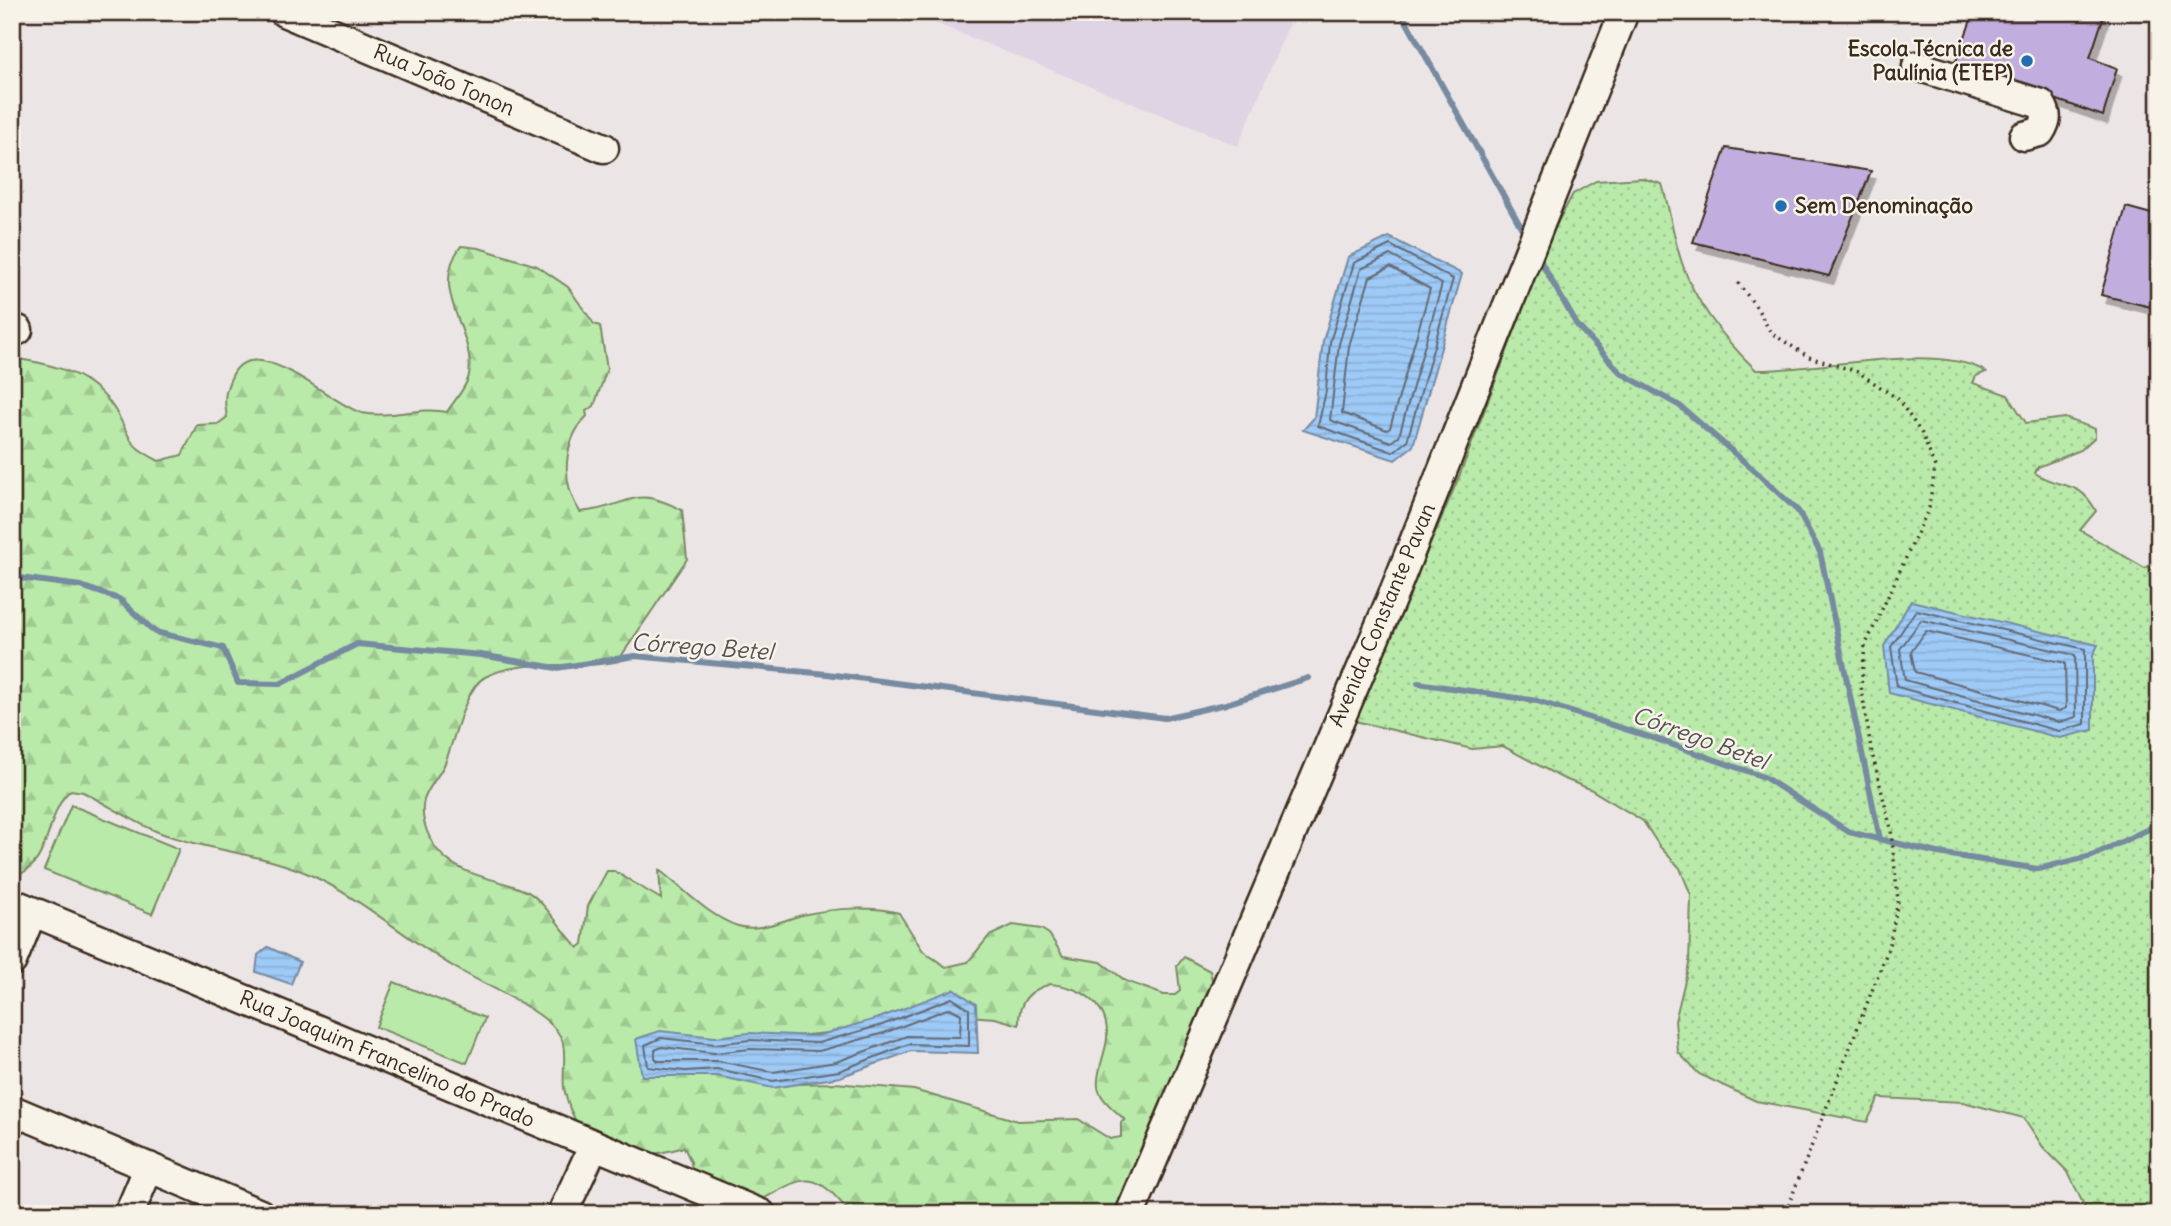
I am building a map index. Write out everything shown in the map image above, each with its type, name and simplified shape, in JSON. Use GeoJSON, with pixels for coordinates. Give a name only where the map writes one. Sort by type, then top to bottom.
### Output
{"type":"FeatureCollection","features":[{"type":"Feature","properties":{"kind":"street","name":"Rua João Tonon"},"geometry":{"type":"LineString","coordinates":[[284,12],[604,148]]}},
{"type":"Feature","properties":{"kind":"street","name":"Avenida Constante Pavan"},"geometry":{"type":"LineString","coordinates":[[1130,1214],[1395,590],[1624,12]]}},
{"type":"Feature","properties":{"kind":"street"},"geometry":{"type":"LineString","coordinates":[[1917,66],[2041,104],[2047,113],[2046,123],[2040,132],[2024,136]]}},
{"type":"Feature","properties":{"kind":"street"},"geometry":{"type":"LineString","coordinates":[[12,961],[22,908]]}},
{"type":"Feature","properties":{"kind":"street","name":"Rua Joaquim Francelino do Prado"},"geometry":{"type":"LineString","coordinates":[[22,908],[761,1214]]}},
{"type":"Feature","properties":{"kind":"street"},"geometry":{"type":"LineString","coordinates":[[12,1110],[260,1214]]}},
{"type":"Feature","properties":{"kind":"street"},"geometry":{"type":"LineString","coordinates":[[562,1214],[594,1145]]}},
{"type":"Feature","properties":{"kind":"street"},"geometry":{"type":"LineString","coordinates":[[129,1214],[149,1167]]}},
{"type":"Feature","properties":{"kind":"path"},"geometry":{"type":"LineString","coordinates":[[1738,283],[1771,333],[1809,357],[1858,372],[1898,399],[1922,434],[1936,467],[1929,508],[1865,646],[1863,698],[1871,748],[1891,829],[1898,901],[1889,947],[1785,1214]]}},
{"type":"Feature","properties":{"kind":"shaded area"},"geometry":{"type":"Polygon","coordinates":[[[908,12],[1294,12],[1238,146],[908,12]]]}},
{"type":"Feature","properties":{"kind":"green space"},"geometry":{"type":"Polygon","coordinates":[[[1642,178],[1662,184],[1679,253],[1695,293],[1733,347],[1756,370],[1908,358],[1965,363],[1986,372],[1976,376],[1973,383],[2008,395],[2026,423],[2065,418],[2095,429],[2095,437],[2081,450],[2038,467],[2035,473],[2076,489],[2089,500],[2096,511],[2080,530],[2145,568],[2159,560],[2159,1214],[2088,1214],[2068,1172],[2043,1147],[2024,1118],[1963,1102],[1879,1098],[1867,1122],[1756,1101],[1699,1074],[1678,1052],[1675,1021],[1689,964],[1691,895],[1680,868],[1660,847],[1643,821],[1590,789],[1562,778],[1503,746],[1472,749],[1355,721],[1459,477],[1552,233],[1573,194],[1596,181],[1642,178]]]}},
{"type":"Feature","properties":{"kind":"green space"},"geometry":{"type":"Polygon","coordinates":[[[461,246],[479,248],[537,266],[568,287],[594,324],[600,326],[607,369],[594,406],[586,411],[587,416],[579,426],[569,450],[567,476],[574,501],[580,512],[640,497],[665,502],[682,510],[687,559],[622,655],[626,659],[591,665],[519,667],[501,670],[478,683],[466,703],[445,763],[424,800],[424,823],[435,846],[454,865],[534,896],[578,948],[583,944],[588,906],[607,871],[614,871],[661,899],[659,870],[717,916],[746,928],[829,910],[865,909],[899,913],[923,951],[946,967],[968,962],[989,936],[1013,925],[1041,929],[1049,934],[1063,956],[1101,962],[1126,981],[1164,995],[1175,995],[1180,991],[1177,966],[1184,957],[1210,971],[1214,988],[1120,1214],[851,1214],[827,1189],[809,1180],[788,1186],[759,1201],[692,1176],[691,1162],[684,1147],[643,1155],[607,1149],[592,1140],[580,1127],[571,1110],[564,1088],[562,1040],[545,1019],[454,967],[351,897],[315,877],[258,857],[158,832],[83,792],[71,790],[62,799],[42,851],[35,862],[12,877],[12,358],[57,367],[95,387],[115,410],[135,445],[159,461],[182,455],[197,425],[218,424],[227,417],[225,396],[232,376],[243,364],[258,361],[294,374],[362,413],[384,415],[426,410],[447,412],[469,375],[466,342],[450,295],[452,263],[461,246]],[[1051,984],[1031,993],[1020,1009],[1019,1025],[995,1018],[911,1012],[867,1029],[687,1047],[762,1085],[835,1083],[914,1090],[1018,1121],[1078,1119],[1110,1139],[1121,1137],[1121,1122],[1125,1120],[1105,1101],[1098,1087],[1098,1075],[1107,1038],[1103,1015],[1091,999],[1051,984]]]}},
{"type":"Feature","properties":{"kind":"green space"},"geometry":{"type":"Polygon","coordinates":[[[71,805],[179,849],[152,914],[44,870],[71,805]]]}},
{"type":"Feature","properties":{"kind":"green space"},"geometry":{"type":"Polygon","coordinates":[[[394,982],[485,1018],[467,1063],[376,1027],[394,982]]]}},
{"type":"Feature","properties":{"kind":"water"},"geometry":{"type":"Polygon","coordinates":[[[1389,237],[1462,274],[1413,446],[1395,460],[1303,430],[1314,418],[1323,341],[1348,257],[1389,237]]]}},
{"type":"Feature","properties":{"kind":"water"},"geometry":{"type":"Polygon","coordinates":[[[1911,601],[2098,645],[2093,655],[2093,730],[2060,738],[1889,693],[1884,646],[1911,601]]]}},
{"type":"Feature","properties":{"kind":"water"},"geometry":{"type":"Polygon","coordinates":[[[268,947],[300,962],[291,984],[256,972],[258,955],[268,947]]]}},
{"type":"Feature","properties":{"kind":"water"},"geometry":{"type":"Polygon","coordinates":[[[954,989],[976,1004],[978,1053],[911,1051],[840,1077],[773,1088],[717,1076],[642,1076],[636,1039],[660,1031],[715,1037],[749,1033],[817,1036],[879,1018],[954,989]]]}},
{"type":"Feature","properties":{"kind":"building","name":"Escola Técnica de Paulínia (ETEP)"},"geometry":{"type":"Polygon","coordinates":[[[1974,12],[2105,12],[2090,58],[2117,68],[2103,116],[1955,64],[1974,12]]]}},
{"type":"Feature","properties":{"kind":"building","name":"Sem Denominação"},"geometry":{"type":"Polygon","coordinates":[[[1726,148],[1871,171],[1829,276],[1693,242],[1726,148]]]}},
{"type":"Feature","properties":{"kind":"building"},"geometry":{"type":"Polygon","coordinates":[[[2126,207],[2159,216],[2159,309],[2101,295],[2126,207]]]}},
{"type":"Feature","properties":{"kind":"waterway"},"geometry":{"type":"LineString","coordinates":[[1401,12],[1526,236]]}},
{"type":"Feature","properties":{"kind":"waterway"},"geometry":{"type":"LineString","coordinates":[[1537,255],[1577,325],[1621,373],[1680,406],[1798,511],[1820,552],[1880,839]]}},
{"type":"Feature","properties":{"kind":"waterway","name":"Córrego Betel"},"geometry":{"type":"LineString","coordinates":[[12,577],[81,586],[119,599],[155,632],[223,648],[238,683],[280,684],[357,644],[481,655],[556,668],[635,656],[827,674],[1165,718],[1226,704],[1308,678]]}},
{"type":"Feature","properties":{"kind":"waterway","name":"Córrego Betel"},"geometry":{"type":"LineString","coordinates":[[1418,683],[1537,701],[1656,739],[1764,777],[1849,832],[1938,853],[2038,869],[2092,856],[2159,824]]}},
{"type":"Feature","properties":{"kind":"place","name":"Escola Técnica de Paulínia (ETEP)"},"geometry":{"type":"Point","coordinates":[2027,61]}},
{"type":"Feature","properties":{"kind":"place","name":"Sem Denominação"},"geometry":{"type":"Point","coordinates":[1781,206]}}]}
